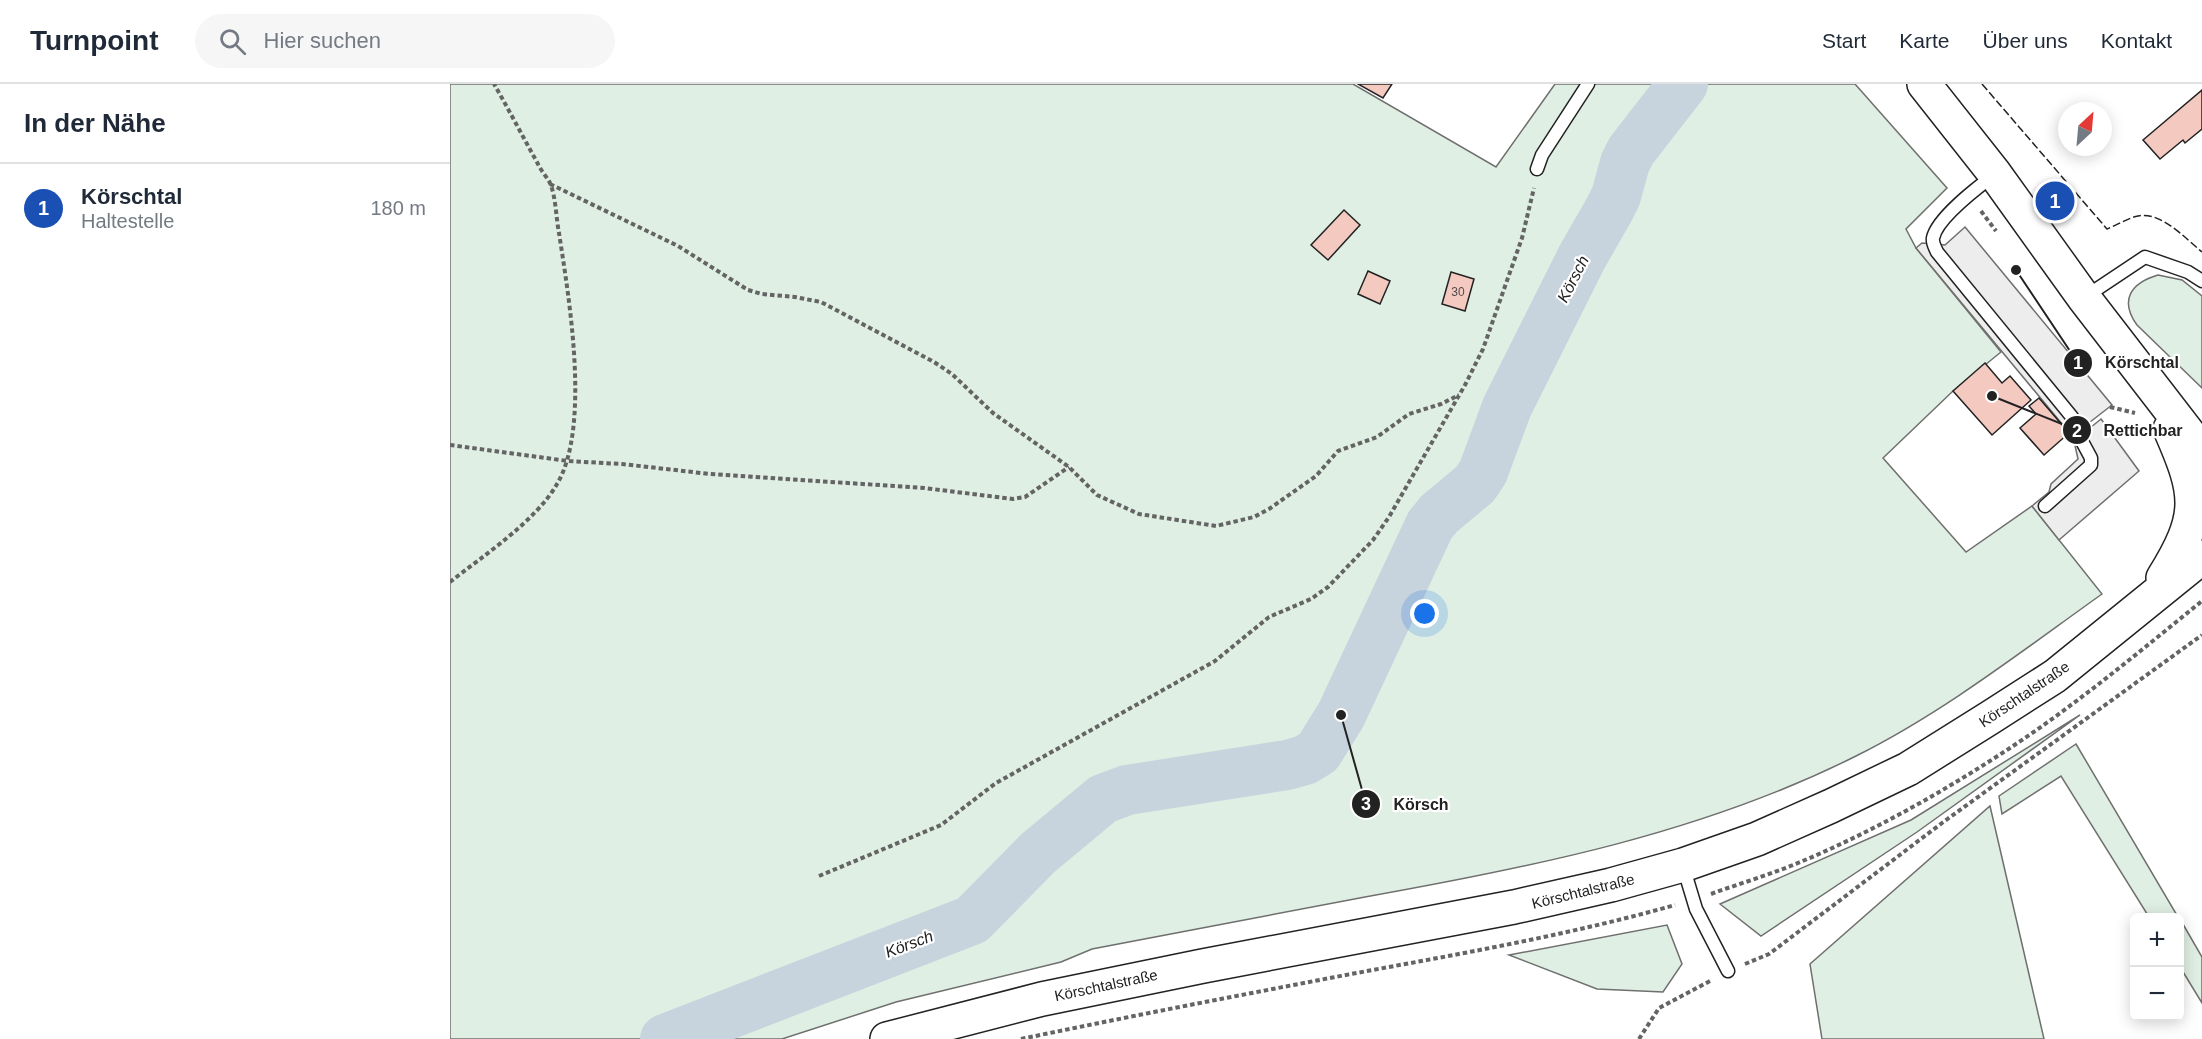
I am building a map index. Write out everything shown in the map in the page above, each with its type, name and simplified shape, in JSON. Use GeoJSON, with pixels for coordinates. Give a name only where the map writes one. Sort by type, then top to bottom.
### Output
{"type":"FeatureCollection","features":[{"type":"Feature","properties":{"kind":"main road"},"geometry":{"type":"LineString","coordinates":[[1924,84],[1995,174],[2084,298],[2202,451]]}},
{"type":"Feature","properties":{"kind":"main road"},"geometry":{"type":"LineString","coordinates":[[2147,378],[2202,418]]}},
{"type":"Feature","properties":{"kind":"main road"},"geometry":{"type":"LineString","coordinates":[[2147,378],[2193,483],[2195,508],[2186,543],[2148,600]]}},
{"type":"Feature","properties":{"kind":"main road","name":"Körschtalstraße"},"geometry":{"type":"LineString","coordinates":[[887,1039],[1042,999],[1514,907],[1611,885],[1683,865],[1757,838],[1908,769],[2055,676],[2202,557]]}},
{"type":"Feature","properties":{"kind":"lane"},"geometry":{"type":"LineString","coordinates":[[1537,169],[1542,155],[1588,84]]}},
{"type":"Feature","properties":{"kind":"lane"},"geometry":{"type":"LineString","coordinates":[[1995,174],[1957,205],[1935,232],[1933,240],[1937,252],[2073,417],[2077,432],[2091,458],[2091,465],[2045,506]]}},
{"type":"Feature","properties":{"kind":"lane"},"geometry":{"type":"LineString","coordinates":[[2084,298],[2145,257],[2188,272],[2202,281]]}},
{"type":"Feature","properties":{"kind":"lane"},"geometry":{"type":"LineString","coordinates":[[1683,865],[1693,900],[1728,971]]}},
{"type":"Feature","properties":{"kind":"path"},"geometry":{"type":"LineString","coordinates":[[450,582],[534,513],[556,487],[568,461],[575,406],[573,351],[564,268],[550,184],[494,84]]}},
{"type":"Feature","properties":{"kind":"path"},"geometry":{"type":"LineString","coordinates":[[819,876],[941,825],[996,783],[1192,676],[1229,651],[1269,617],[1311,599],[1328,588],[1384,525],[1475,367],[1522,238],[1537,169]]}},
{"type":"Feature","properties":{"kind":"path"},"geometry":{"type":"LineString","coordinates":[[550,184],[678,246],[747,290],[821,302],[934,362],[951,374],[993,413],[1069,467],[1097,495],[1130,511],[1148,516],[1212,525],[1231,524],[1254,517],[1316,476],[1338,451],[1377,437],[1410,414],[1441,404],[1459,395]]}},
{"type":"Feature","properties":{"kind":"path"},"geometry":{"type":"LineString","coordinates":[[2109,407],[2139,414]]}},
{"type":"Feature","properties":{"kind":"path"},"geometry":{"type":"LineString","coordinates":[[450,446],[568,461],[622,464],[693,473],[910,487],[1012,499],[1024,497],[1069,467]]}},
{"type":"Feature","properties":{"kind":"path"},"geometry":{"type":"LineString","coordinates":[[1639,1039],[1659,1008],[1728,971],[1768,954],[1942,823],[2202,635]]}},
{"type":"Feature","properties":{"kind":"path"},"geometry":{"type":"LineString","coordinates":[[1021,1039],[1197,1003],[1450,956],[1633,917],[1693,900]]}},
{"type":"Feature","properties":{"kind":"green space"},"geometry":{"type":"Polygon","coordinates":[[[450,84],[1353,84],[1496,167],[1555,84],[1855,84],[1947,188],[1906,229],[1916,248],[2001,352],[1953,391],[1883,458],[1966,552],[2032,506],[2102,594],[1951,700],[1889,739],[1856,756],[1798,783],[1738,806],[1678,827],[1616,844],[1491,873],[1092,949],[1061,962],[896,1002],[782,1039],[450,1039],[450,84]]]}},
{"type":"Feature","properties":{"kind":"green space"},"geometry":{"type":"Polygon","coordinates":[[[2158,275],[2182,280],[2202,296],[2202,388],[2137,325],[2132,316],[2129,308],[2131,294],[2141,283],[2158,275]]]}},
{"type":"Feature","properties":{"kind":"green space"},"geometry":{"type":"Polygon","coordinates":[[[2080,715],[1917,832],[1761,936],[1720,904],[1911,820],[2080,715]]]}},
{"type":"Feature","properties":{"kind":"green space"},"geometry":{"type":"Polygon","coordinates":[[[2076,744],[2176,913],[2147,913],[2061,776],[2002,814],[1999,796],[2076,744]]]}},
{"type":"Feature","properties":{"kind":"green space"},"geometry":{"type":"Polygon","coordinates":[[[1990,806],[2044,1039],[1822,1039],[1810,964],[1990,806]]]}},
{"type":"Feature","properties":{"kind":"green space"},"geometry":{"type":"Polygon","coordinates":[[[1667,925],[1682,964],[1663,992],[1597,989],[1509,955],[1667,925]]]}},
{"type":"Feature","properties":{"kind":"green space"},"geometry":{"type":"Polygon","coordinates":[[[2184,926],[2202,957],[2202,1003],[2184,974],[2184,926]]]}},
{"type":"Feature","properties":{"kind":"shaded area"},"geometry":{"type":"Polygon","coordinates":[[[1965,227],[2112,405],[2072,436],[1916,248],[1922,243],[1945,245],[1965,227]]]}},
{"type":"Feature","properties":{"kind":"shaded area"},"geometry":{"type":"Polygon","coordinates":[[[2101,419],[2139,471],[2059,540],[2032,506],[2049,492],[2051,484],[2078,459],[2074,441],[2101,419]]]}},
{"type":"Feature","properties":{"kind":"building"},"geometry":{"type":"Polygon","coordinates":[[[1358,84],[1392,84],[1383,98],[1358,84]]]}},
{"type":"Feature","properties":{"kind":"building"},"geometry":{"type":"Polygon","coordinates":[[[2202,90],[2202,129],[2185,143],[2183,140],[2160,159],[2143,140],[2202,90]]]}},
{"type":"Feature","properties":{"kind":"building"},"geometry":{"type":"Polygon","coordinates":[[[1344,210],[1360,225],[1328,260],[1311,245],[1344,210]]]}},
{"type":"Feature","properties":{"kind":"building"},"geometry":{"type":"Polygon","coordinates":[[[1368,271],[1390,281],[1380,304],[1358,294],[1368,271]]]}},
{"type":"Feature","properties":{"kind":"building"},"geometry":{"type":"Polygon","coordinates":[[[1451,272],[1474,279],[1465,311],[1442,304],[1451,272]]]}},
{"type":"Feature","properties":{"kind":"building"},"geometry":{"type":"Polygon","coordinates":[[[1985,363],[2002,383],[2010,376],[2031,400],[1992,435],[1953,391],[1985,363]]]}},
{"type":"Feature","properties":{"kind":"building"},"geometry":{"type":"Polygon","coordinates":[[[2039,398],[2069,433],[2044,455],[2020,428],[2036,414],[2029,406],[2039,398]]]}},
{"type":"Feature","properties":{"kind":"waterway","name":"Körsch"},"geometry":{"type":"LineString","coordinates":[[665,1039],[972,920],[1038,853],[1103,799],[1127,790],[1287,765],[1305,760],[1318,752],[1341,715],[1430,525],[1439,514],[1475,484],[1483,472],[1507,407],[1582,257],[1616,196],[1625,163],[1631,151],[1683,84]]}},
{"type":"Feature","properties":{"kind":"fence"},"geometry":{"type":"LineString","coordinates":[[1982,84],[2107,229],[2138,216],[2147,216],[2173,227],[2202,252]]}},
{"type":"Feature","properties":{"kind":"place","name":"Körschtal"},"geometry":{"type":"Point","coordinates":[2055,201]}},
{"type":"Feature","properties":{"kind":"place","name":"Körschtal"},"geometry":{"type":"Point","coordinates":[2016,270]}},
{"type":"Feature","properties":{"kind":"place","name":"Rettichbar"},"geometry":{"type":"Point","coordinates":[1992,396]}},
{"type":"Feature","properties":{"kind":"place","name":"Körsch"},"geometry":{"type":"Point","coordinates":[1341,715]}}]}
